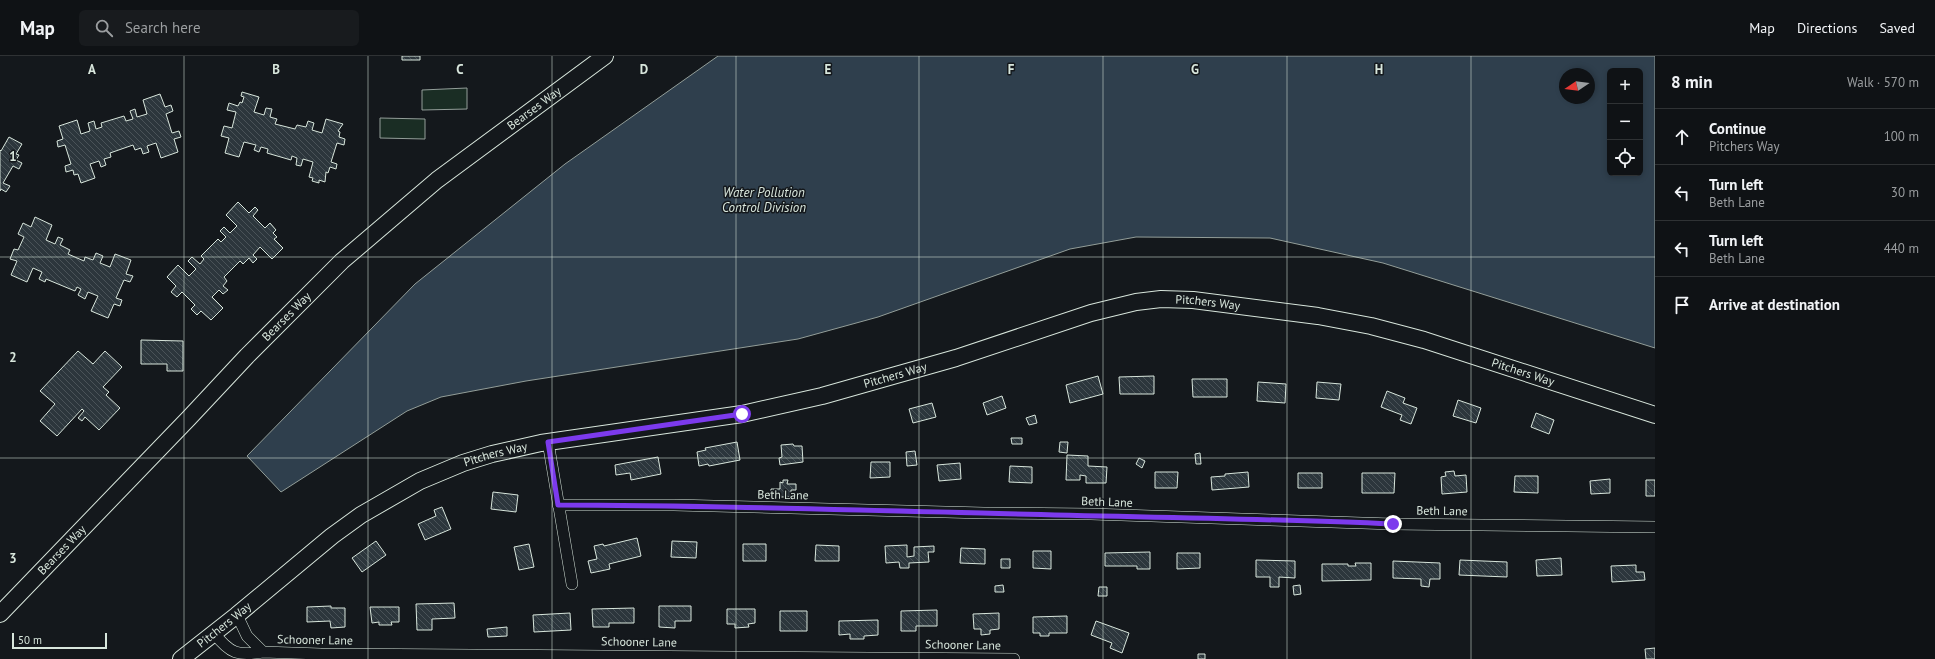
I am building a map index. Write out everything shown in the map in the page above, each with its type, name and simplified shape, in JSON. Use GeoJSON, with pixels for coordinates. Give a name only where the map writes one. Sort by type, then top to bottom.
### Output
{"type":"FeatureCollection","features":[{"type":"Feature","properties":{"kind":"main road","name":"Bearses Way"},"geometry":{"type":"LineString","coordinates":[[0,614],[247,356],[342,262],[381,227],[450,170],[605,56]]}},
{"type":"Feature","properties":{"kind":"main road","name":"Pitchers Way"},"geometry":{"type":"LineString","coordinates":[[181,659],[214,634],[332,536],[384,501],[420,481],[477,458],[548,442],[742,414],[822,396],[956,358],[1043,330],[1091,312],[1136,302],[1179,299],[1250,306],[1318,316],[1371,326],[1424,340],[1655,415]]}},
{"type":"Feature","properties":{"kind":"street"},"geometry":{"type":"LineString","coordinates":[[548,442],[572,584]]}},
{"type":"Feature","properties":{"kind":"street","name":"Beth Lane"},"geometry":{"type":"LineString","coordinates":[[558,505],[674,505],[984,513],[1091,514],[1393,524],[1655,527]]}},
{"type":"Feature","properties":{"kind":"street","name":"Schooner Lane"},"geometry":{"type":"LineString","coordinates":[[237,615],[247,636],[263,652]]}},
{"type":"Feature","properties":{"kind":"street","name":"Schooner Lane"},"geometry":{"type":"LineString","coordinates":[[214,634],[224,647],[232,652],[241,654],[263,652],[321,654],[1014,659]]}},
{"type":"Feature","properties":{"kind":"green space"},"geometry":{"type":"Polygon","coordinates":[[[467,88],[467,109],[422,110],[422,90],[467,88]]]}},
{"type":"Feature","properties":{"kind":"green space"},"geometry":{"type":"Polygon","coordinates":[[[380,118],[425,119],[425,139],[380,138],[380,118]]]}},
{"type":"Feature","properties":{"kind":"water","name":"Water Pollution Control Division"},"geometry":{"type":"Polygon","coordinates":[[[718,56],[1655,56],[1655,348],[1383,263],[1270,238],[1136,237],[1070,249],[878,317],[798,339],[526,381],[441,397],[407,411],[281,492],[247,456],[415,284],[565,164],[718,56]]]}},
{"type":"Feature","properties":{"kind":"building"},"geometry":{"type":"Polygon","coordinates":[[[402,56],[420,56],[420,60],[402,60],[402,56]]]}},
{"type":"Feature","properties":{"kind":"building"},"geometry":{"type":"Polygon","coordinates":[[[242,92],[259,97],[254,112],[264,115],[266,108],[272,109],[270,117],[277,119],[275,124],[295,129],[297,125],[306,127],[308,121],[314,123],[312,130],[322,133],[326,119],[343,124],[338,131],[340,132],[339,137],[345,139],[344,145],[337,143],[331,162],[337,164],[336,169],[330,167],[328,173],[326,172],[325,182],[319,180],[319,183],[312,181],[313,178],[309,177],[313,162],[303,159],[301,166],[296,165],[297,158],[292,156],[291,160],[267,153],[268,149],[261,147],[259,152],[254,150],[256,145],[244,142],[239,157],[225,153],[229,138],[221,136],[224,126],[232,128],[236,112],[227,110],[229,103],[238,106],[240,102],[242,103],[244,97],[241,96],[242,92]]]}},
{"type":"Feature","properties":{"kind":"building"},"geometry":{"type":"Polygon","coordinates":[[[160,94],[165,107],[171,105],[173,111],[166,114],[172,133],[179,131],[181,137],[174,139],[178,152],[161,158],[156,143],[147,146],[149,152],[143,154],[141,148],[135,150],[133,145],[110,153],[111,157],[104,159],[106,165],[101,167],[99,161],[90,164],[95,178],[81,183],[78,174],[74,175],[73,170],[66,172],[65,166],[71,164],[65,145],[58,147],[57,141],[63,139],[59,126],[77,120],[81,134],[90,131],[88,123],[94,121],[96,129],[102,127],[101,123],[124,116],[126,121],[133,119],[130,111],[135,109],[137,117],[147,114],[143,100],[160,94]]]}},
{"type":"Feature","properties":{"kind":"building"},"geometry":{"type":"Polygon","coordinates":[[[9,137],[22,144],[16,154],[19,155],[16,160],[22,163],[19,169],[13,166],[3,183],[10,186],[6,192],[1,189],[0,191],[0,150],[1,151],[9,137]]]}},
{"type":"Feature","properties":{"kind":"building"},"geometry":{"type":"Polygon","coordinates":[[[238,202],[249,213],[255,207],[258,210],[253,216],[265,228],[270,223],[276,230],[273,233],[277,237],[274,239],[283,248],[272,259],[260,247],[253,255],[257,259],[253,263],[249,258],[243,264],[240,261],[224,277],[227,281],[223,286],[228,290],[223,294],[219,290],[212,297],[223,308],[211,320],[201,311],[197,315],[191,309],[195,305],[182,292],[177,297],[171,292],[176,286],[167,277],[178,265],[189,276],[196,269],[188,261],[192,257],[200,264],[204,259],[201,256],[218,239],[221,242],[226,237],[220,231],[224,227],[230,233],[237,226],[226,215],[238,202]]]}},
{"type":"Feature","properties":{"kind":"building"},"geometry":{"type":"Polygon","coordinates":[[[35,217],[52,225],[46,240],[55,244],[58,237],[63,239],[60,245],[70,250],[68,254],[84,261],[85,257],[93,260],[96,253],[103,256],[100,263],[110,267],[115,254],[131,260],[126,274],[133,276],[130,282],[124,280],[116,298],[122,300],[120,306],[114,304],[108,318],[91,311],[98,296],[88,292],[85,299],[78,295],[81,289],[77,287],[75,291],[46,279],[45,282],[39,279],[42,272],[33,268],[27,282],[11,275],[17,261],[10,259],[14,249],[18,250],[24,237],[18,234],[23,223],[31,227],[35,217]]]}},
{"type":"Feature","properties":{"kind":"building"},"geometry":{"type":"Polygon","coordinates":[[[141,340],[183,341],[183,371],[167,371],[167,364],[141,364],[141,340]]]}},
{"type":"Feature","properties":{"kind":"building"},"geometry":{"type":"Polygon","coordinates":[[[78,351],[93,364],[105,351],[122,367],[103,387],[109,392],[106,395],[120,408],[99,430],[85,417],[82,421],[78,418],[84,411],[82,409],[57,436],[40,421],[55,404],[40,391],[78,351]]]}},
{"type":"Feature","properties":{"kind":"building"},"geometry":{"type":"Polygon","coordinates":[[[1098,376],[1103,394],[1070,403],[1066,385],[1098,376]]]}},
{"type":"Feature","properties":{"kind":"building"},"geometry":{"type":"Polygon","coordinates":[[[1154,376],[1154,394],[1120,394],[1119,377],[1154,376]]]}},
{"type":"Feature","properties":{"kind":"building"},"geometry":{"type":"Polygon","coordinates":[[[1192,379],[1227,379],[1227,397],[1193,397],[1192,379]]]}},
{"type":"Feature","properties":{"kind":"building"},"geometry":{"type":"Polygon","coordinates":[[[1258,382],[1286,384],[1285,403],[1257,401],[1258,382]]]}},
{"type":"Feature","properties":{"kind":"building"},"geometry":{"type":"Polygon","coordinates":[[[1317,382],[1341,384],[1339,400],[1316,398],[1317,382]]]}},
{"type":"Feature","properties":{"kind":"building"},"geometry":{"type":"Polygon","coordinates":[[[1387,391],[1405,398],[1403,403],[1417,408],[1411,424],[1400,420],[1402,415],[1381,407],[1387,391]]]}},
{"type":"Feature","properties":{"kind":"building"},"geometry":{"type":"Polygon","coordinates":[[[1002,396],[1006,408],[987,415],[983,403],[1002,396]]]}},
{"type":"Feature","properties":{"kind":"building"},"geometry":{"type":"Polygon","coordinates":[[[1458,400],[1481,408],[1476,423],[1453,416],[1458,400]]]}},
{"type":"Feature","properties":{"kind":"building"},"geometry":{"type":"Polygon","coordinates":[[[932,403],[936,417],[913,423],[909,409],[932,403]]]}},
{"type":"Feature","properties":{"kind":"building"},"geometry":{"type":"Polygon","coordinates":[[[1536,413],[1554,420],[1549,434],[1531,427],[1536,413]]]}},
{"type":"Feature","properties":{"kind":"building"},"geometry":{"type":"Polygon","coordinates":[[[1035,415],[1037,423],[1029,425],[1026,418],[1035,415]]]}},
{"type":"Feature","properties":{"kind":"building"},"geometry":{"type":"Polygon","coordinates":[[[1011,438],[1022,438],[1022,444],[1012,444],[1011,438]]]}},
{"type":"Feature","properties":{"kind":"building"},"geometry":{"type":"Polygon","coordinates":[[[737,442],[740,460],[709,466],[708,464],[699,466],[697,452],[706,450],[705,448],[737,442]]]}},
{"type":"Feature","properties":{"kind":"building"},"geometry":{"type":"Polygon","coordinates":[[[1060,442],[1068,442],[1067,453],[1059,452],[1060,442]]]}},
{"type":"Feature","properties":{"kind":"building"},"geometry":{"type":"Polygon","coordinates":[[[793,444],[794,446],[802,446],[803,462],[780,465],[779,458],[782,457],[781,445],[793,444]]]}},
{"type":"Feature","properties":{"kind":"building"},"geometry":{"type":"Polygon","coordinates":[[[915,451],[917,465],[907,466],[906,452],[915,451]]]}},
{"type":"Feature","properties":{"kind":"building"},"geometry":{"type":"Polygon","coordinates":[[[1200,453],[1201,464],[1196,464],[1195,454],[1200,453]]]}},
{"type":"Feature","properties":{"kind":"building"},"geometry":{"type":"Polygon","coordinates":[[[1067,455],[1088,456],[1088,466],[1107,467],[1106,483],[1086,483],[1086,476],[1080,475],[1080,480],[1066,480],[1067,455]]]}},
{"type":"Feature","properties":{"kind":"building"},"geometry":{"type":"Polygon","coordinates":[[[658,457],[661,474],[631,480],[630,473],[616,475],[615,465],[658,457]]]}},
{"type":"Feature","properties":{"kind":"building"},"geometry":{"type":"Polygon","coordinates":[[[1139,458],[1145,461],[1142,468],[1136,464],[1139,458]]]}},
{"type":"Feature","properties":{"kind":"building"},"geometry":{"type":"Polygon","coordinates":[[[871,462],[890,462],[890,477],[870,478],[871,462]]]}},
{"type":"Feature","properties":{"kind":"building"},"geometry":{"type":"Polygon","coordinates":[[[960,463],[961,479],[939,481],[937,465],[960,463]]]}},
{"type":"Feature","properties":{"kind":"building"},"geometry":{"type":"Polygon","coordinates":[[[1010,466],[1032,467],[1032,483],[1009,482],[1010,466]]]}},
{"type":"Feature","properties":{"kind":"building"},"geometry":{"type":"Polygon","coordinates":[[[1454,471],[1455,476],[1466,475],[1467,492],[1442,494],[1441,477],[1446,476],[1445,472],[1454,471]]]}},
{"type":"Feature","properties":{"kind":"building"},"geometry":{"type":"Polygon","coordinates":[[[1155,472],[1178,472],[1177,488],[1155,488],[1155,472]]]}},
{"type":"Feature","properties":{"kind":"building"},"geometry":{"type":"Polygon","coordinates":[[[1248,472],[1249,487],[1212,490],[1211,477],[1248,472]]]}},
{"type":"Feature","properties":{"kind":"building"},"geometry":{"type":"Polygon","coordinates":[[[1298,473],[1322,473],[1322,488],[1298,488],[1298,473]]]}},
{"type":"Feature","properties":{"kind":"building"},"geometry":{"type":"Polygon","coordinates":[[[1362,473],[1395,473],[1394,493],[1362,493],[1362,473]]]}},
{"type":"Feature","properties":{"kind":"building"},"geometry":{"type":"Polygon","coordinates":[[[1515,476],[1538,476],[1538,493],[1514,492],[1515,476]]]}},
{"type":"Feature","properties":{"kind":"building"},"geometry":{"type":"Polygon","coordinates":[[[1610,479],[1610,493],[1591,494],[1590,481],[1610,479]]]}},
{"type":"Feature","properties":{"kind":"building"},"geometry":{"type":"Polygon","coordinates":[[[783,480],[788,480],[787,484],[796,484],[796,490],[791,490],[791,497],[771,497],[771,489],[780,489],[780,482],[783,483],[783,480]]]}},
{"type":"Feature","properties":{"kind":"building"},"geometry":{"type":"Polygon","coordinates":[[[1646,480],[1655,480],[1655,496],[1646,496],[1646,480]]]}},
{"type":"Feature","properties":{"kind":"building"},"geometry":{"type":"Polygon","coordinates":[[[493,492],[518,495],[516,512],[491,509],[493,492]]]}},
{"type":"Feature","properties":{"kind":"building"},"geometry":{"type":"Polygon","coordinates":[[[442,507],[451,529],[425,540],[418,524],[436,516],[434,510],[442,507]]]}},
{"type":"Feature","properties":{"kind":"building"},"geometry":{"type":"Polygon","coordinates":[[[637,538],[641,556],[609,564],[610,569],[591,573],[588,561],[597,559],[594,546],[603,544],[604,546],[637,538]]]}},
{"type":"Feature","properties":{"kind":"building"},"geometry":{"type":"Polygon","coordinates":[[[376,541],[386,555],[362,572],[352,558],[376,541]]]}},
{"type":"Feature","properties":{"kind":"building"},"geometry":{"type":"Polygon","coordinates":[[[672,541],[697,542],[696,558],[671,557],[672,541]]]}},
{"type":"Feature","properties":{"kind":"building"},"geometry":{"type":"Polygon","coordinates":[[[529,544],[534,567],[519,570],[514,547],[529,544]]]}},
{"type":"Feature","properties":{"kind":"building"},"geometry":{"type":"Polygon","coordinates":[[[743,544],[766,544],[766,561],[743,561],[743,544]]]}},
{"type":"Feature","properties":{"kind":"building"},"geometry":{"type":"Polygon","coordinates":[[[816,545],[839,546],[839,561],[815,561],[816,545]]]}},
{"type":"Feature","properties":{"kind":"building"},"geometry":{"type":"Polygon","coordinates":[[[907,545],[907,557],[914,556],[914,547],[934,546],[934,552],[928,552],[929,562],[909,563],[909,568],[900,568],[899,562],[886,563],[885,546],[907,545]]]}},
{"type":"Feature","properties":{"kind":"building"},"geometry":{"type":"Polygon","coordinates":[[[961,548],[985,549],[985,564],[960,563],[961,548]]]}},
{"type":"Feature","properties":{"kind":"building"},"geometry":{"type":"Polygon","coordinates":[[[1033,551],[1051,551],[1051,569],[1033,568],[1033,551]]]}},
{"type":"Feature","properties":{"kind":"building"},"geometry":{"type":"Polygon","coordinates":[[[1150,552],[1150,569],[1137,569],[1137,566],[1105,566],[1105,553],[1150,552]]]}},
{"type":"Feature","properties":{"kind":"building"},"geometry":{"type":"Polygon","coordinates":[[[1177,553],[1200,553],[1200,568],[1177,569],[1177,553]]]}},
{"type":"Feature","properties":{"kind":"building"},"geometry":{"type":"Polygon","coordinates":[[[1561,558],[1562,575],[1537,576],[1536,560],[1561,558]]]}},
{"type":"Feature","properties":{"kind":"building"},"geometry":{"type":"Polygon","coordinates":[[[1001,559],[1010,559],[1010,568],[1001,568],[1001,559]]]}},
{"type":"Feature","properties":{"kind":"building"},"geometry":{"type":"Polygon","coordinates":[[[1256,560],[1295,561],[1295,578],[1279,577],[1279,587],[1270,587],[1270,577],[1256,577],[1256,560]]]}},
{"type":"Feature","properties":{"kind":"building"},"geometry":{"type":"Polygon","coordinates":[[[1460,560],[1507,562],[1507,577],[1459,575],[1460,560]]]}},
{"type":"Feature","properties":{"kind":"building"},"geometry":{"type":"Polygon","coordinates":[[[1393,561],[1440,563],[1440,579],[1430,579],[1429,587],[1421,586],[1421,579],[1393,578],[1393,561]]]}},
{"type":"Feature","properties":{"kind":"building"},"geometry":{"type":"Polygon","coordinates":[[[1355,563],[1371,563],[1371,580],[1322,581],[1322,564],[1348,564],[1348,566],[1356,566],[1355,563]]]}},
{"type":"Feature","properties":{"kind":"building"},"geometry":{"type":"Polygon","coordinates":[[[1636,565],[1636,572],[1644,572],[1645,580],[1612,582],[1611,566],[1636,565]]]}},
{"type":"Feature","properties":{"kind":"building"},"geometry":{"type":"Polygon","coordinates":[[[1003,585],[1004,592],[995,592],[995,586],[1003,585]]]}},
{"type":"Feature","properties":{"kind":"building"},"geometry":{"type":"Polygon","coordinates":[[[1300,585],[1301,594],[1294,595],[1293,586],[1300,585]]]}},
{"type":"Feature","properties":{"kind":"building"},"geometry":{"type":"Polygon","coordinates":[[[1099,587],[1107,587],[1107,596],[1098,596],[1099,587]]]}},
{"type":"Feature","properties":{"kind":"building"},"geometry":{"type":"Polygon","coordinates":[[[454,603],[455,618],[432,619],[432,630],[417,630],[416,604],[454,603]]]}},
{"type":"Feature","properties":{"kind":"building"},"geometry":{"type":"Polygon","coordinates":[[[331,606],[331,608],[345,608],[345,627],[331,628],[330,621],[307,622],[307,607],[331,606]]]}},
{"type":"Feature","properties":{"kind":"building"},"geometry":{"type":"Polygon","coordinates":[[[659,606],[691,606],[691,621],[675,621],[675,628],[659,627],[659,606]]]}},
{"type":"Feature","properties":{"kind":"building"},"geometry":{"type":"Polygon","coordinates":[[[370,607],[399,607],[399,622],[391,622],[392,625],[379,625],[379,622],[372,623],[370,607]]]}},
{"type":"Feature","properties":{"kind":"building"},"geometry":{"type":"Polygon","coordinates":[[[634,608],[634,623],[609,623],[609,627],[593,627],[592,609],[634,608]]]}},
{"type":"Feature","properties":{"kind":"building"},"geometry":{"type":"Polygon","coordinates":[[[727,609],[755,609],[755,623],[748,624],[749,627],[735,628],[735,624],[727,624],[727,609]]]}},
{"type":"Feature","properties":{"kind":"building"},"geometry":{"type":"Polygon","coordinates":[[[937,610],[937,626],[916,626],[916,631],[901,631],[901,611],[937,610]]]}},
{"type":"Feature","properties":{"kind":"building"},"geometry":{"type":"Polygon","coordinates":[[[780,611],[807,611],[807,631],[780,631],[780,611]]]}},
{"type":"Feature","properties":{"kind":"building"},"geometry":{"type":"Polygon","coordinates":[[[570,613],[571,630],[534,632],[533,615],[570,613]]]}},
{"type":"Feature","properties":{"kind":"building"},"geometry":{"type":"Polygon","coordinates":[[[999,613],[999,629],[990,630],[990,634],[981,635],[981,629],[974,629],[973,614],[999,613]]]}},
{"type":"Feature","properties":{"kind":"building"},"geometry":{"type":"Polygon","coordinates":[[[1067,616],[1067,633],[1049,633],[1049,636],[1040,636],[1040,633],[1033,633],[1033,617],[1067,616]]]}},
{"type":"Feature","properties":{"kind":"building"},"geometry":{"type":"Polygon","coordinates":[[[878,620],[878,635],[864,636],[864,639],[850,639],[850,634],[839,635],[839,621],[878,620]]]}},
{"type":"Feature","properties":{"kind":"building"},"geometry":{"type":"Polygon","coordinates":[[[1096,621],[1129,633],[1122,653],[1110,648],[1112,643],[1091,635],[1096,621]]]}},
{"type":"Feature","properties":{"kind":"building"},"geometry":{"type":"Polygon","coordinates":[[[507,627],[507,636],[488,637],[487,629],[507,627]]]}},
{"type":"Feature","properties":{"kind":"building"},"geometry":{"type":"Polygon","coordinates":[[[1655,648],[1655,659],[1646,659],[1645,649],[1655,648]]]}},
{"type":"Feature","properties":{"kind":"building"},"geometry":{"type":"Polygon","coordinates":[[[1198,654],[1205,654],[1205,659],[1198,659],[1198,654]]]}},
{"type":"Feature","properties":{"kind":"route"},"geometry":{"type":"LineString","coordinates":[[742,414],[548,442],[558,505],[674,505],[984,513],[1091,514],[1393,524]]}}]}
